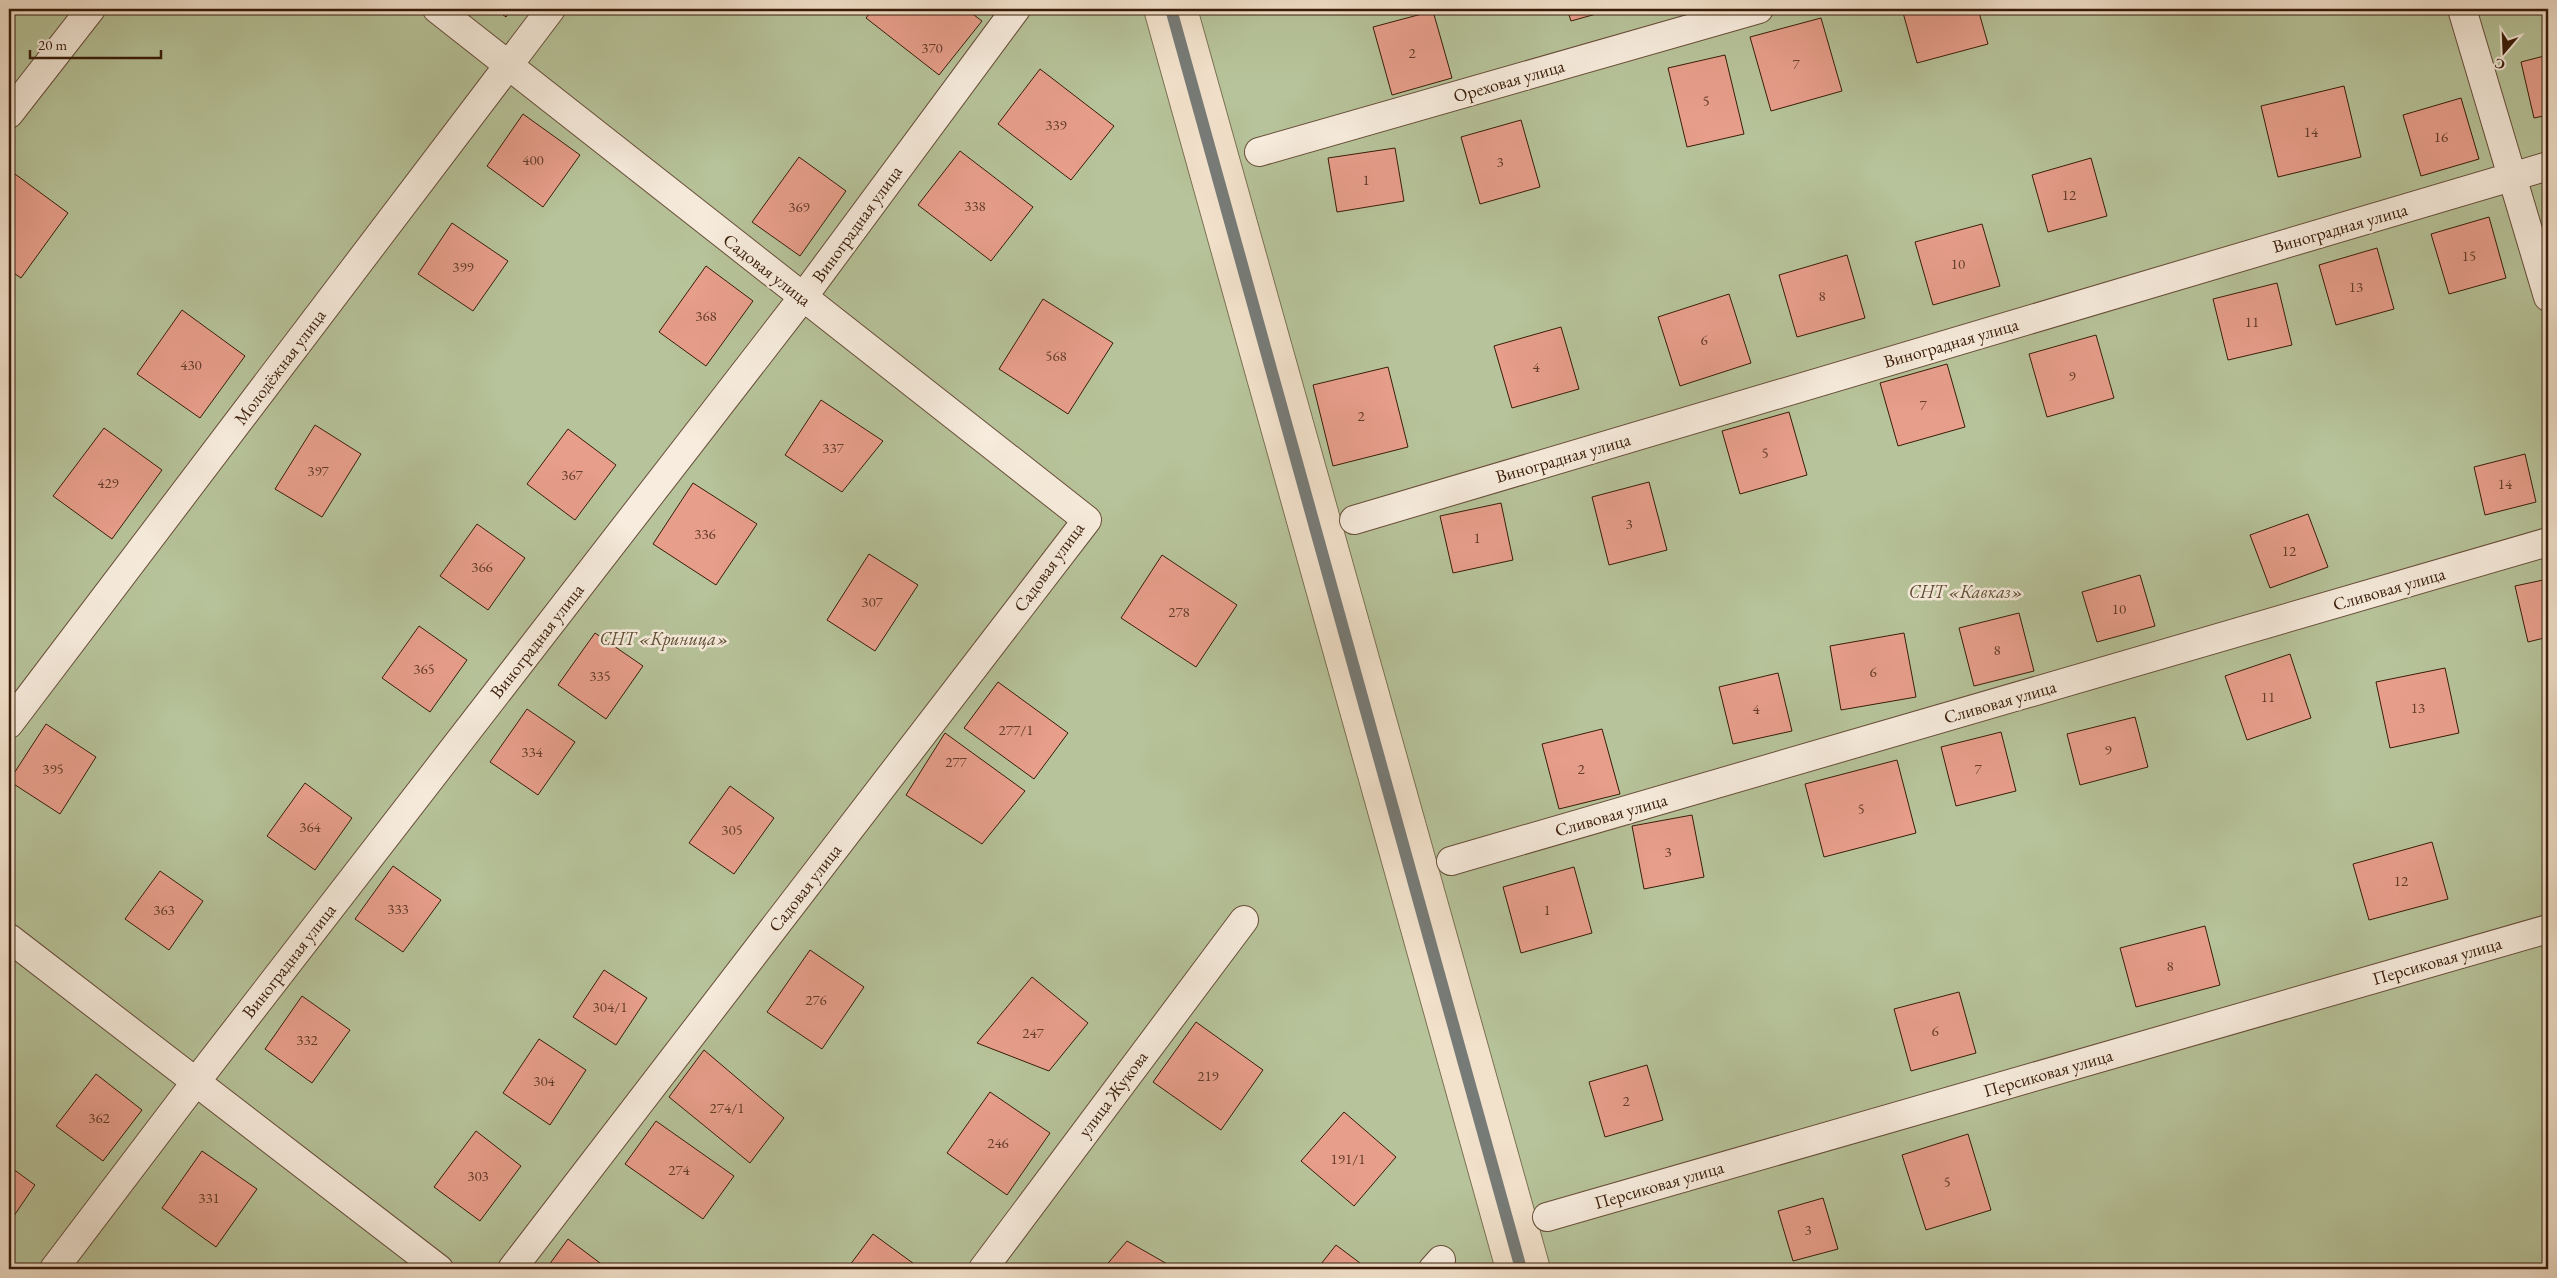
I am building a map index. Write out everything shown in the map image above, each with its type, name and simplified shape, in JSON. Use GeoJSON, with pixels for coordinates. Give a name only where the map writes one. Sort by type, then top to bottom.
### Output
{"type":"FeatureCollection","features":[{"type":"Feature","properties":{"kind":"street"},"geometry":{"type":"LineString","coordinates":[[9,114],[91,9]]}},
{"type":"Feature","properties":{"kind":"street","name":"Садовая улица"},"geometry":{"type":"LineString","coordinates":[[437,9],[1087,520],[512,1269]]}},
{"type":"Feature","properties":{"kind":"street","name":"Молодёжная улица"},"geometry":{"type":"LineString","coordinates":[[9,724],[551,9]]}},
{"type":"Feature","properties":{"kind":"street","name":"Виноградная улица"},"geometry":{"type":"LineString","coordinates":[[54,1269],[195,1083],[803,298],[1016,9]]}},
{"type":"Feature","properties":{"kind":"street","name":"Ореховая улица"},"geometry":{"type":"LineString","coordinates":[[1259,152],[1759,9]]}},
{"type":"Feature","properties":{"kind":"street"},"geometry":{"type":"LineString","coordinates":[[2462,9],[2548,297]]}},
{"type":"Feature","properties":{"kind":"street","name":"Виноградная улица"},"geometry":{"type":"LineString","coordinates":[[1354,520],[2548,166]]}},
{"type":"Feature","properties":{"kind":"street","name":"Сливовая улица"},"geometry":{"type":"LineString","coordinates":[[1451,862],[2548,542]]}},
{"type":"Feature","properties":{"kind":"street","name":"улица Жукова"},"geometry":{"type":"LineString","coordinates":[[983,1269],[1244,920]]}},
{"type":"Feature","properties":{"kind":"street","name":"Персиковая улица"},"geometry":{"type":"LineString","coordinates":[[1547,1217],[2548,929]]}},
{"type":"Feature","properties":{"kind":"street"},"geometry":{"type":"LineString","coordinates":[[9,938],[195,1083],[440,1269]]}},
{"type":"Feature","properties":{"kind":"green space","name":"СНТ «Криница»"},"geometry":{"type":"Polygon","coordinates":[[[9,9],[1143,9],[1495,1269],[9,1269],[9,9]]]}},
{"type":"Feature","properties":{"kind":"green space","name":"СНТ «Кавказ»"},"geometry":{"type":"Polygon","coordinates":[[[1198,9],[2548,9],[2548,1269],[1551,1269],[1198,9]]]}},
{"type":"Feature","properties":{"kind":"building"},"geometry":{"type":"Polygon","coordinates":[[[495,9],[512,9],[506,17],[495,9]]]}},
{"type":"Feature","properties":{"kind":"building"},"geometry":{"type":"Polygon","coordinates":[[[873,9],[966,9],[982,21],[939,75],[866,18],[873,9]]]}},
{"type":"Feature","properties":{"kind":"building"},"geometry":{"type":"Polygon","coordinates":[[[1567,9],[1614,9],[1571,21],[1567,9]]]}},
{"type":"Feature","properties":{"kind":"building"},"geometry":{"type":"Polygon","coordinates":[[[1902,9],[1978,9],[1988,44],[1917,63],[1902,9]]]}},
{"type":"Feature","properties":{"kind":"building"},"geometry":{"type":"Polygon","coordinates":[[[1433,11],[1452,78],[1392,95],[1373,27],[1433,11]]]}},
{"type":"Feature","properties":{"kind":"building"},"geometry":{"type":"Polygon","coordinates":[[[1821,18],[1842,91],[1771,111],[1750,37],[1821,18]]]}},
{"type":"Feature","properties":{"kind":"building"},"geometry":{"type":"Polygon","coordinates":[[[1725,55],[1744,134],[1687,147],[1668,68],[1725,55]]]}},
{"type":"Feature","properties":{"kind":"building"},"geometry":{"type":"Polygon","coordinates":[[[2548,55],[2548,115],[2534,118],[2521,62],[2548,55]]]}},
{"type":"Feature","properties":{"kind":"building"},"geometry":{"type":"Polygon","coordinates":[[[1040,69],[1114,126],[1071,180],[998,124],[1040,69]]]}},
{"type":"Feature","properties":{"kind":"building"},"geometry":{"type":"Polygon","coordinates":[[[2344,86],[2361,157],[2278,177],[2261,106],[2344,86]]]}},
{"type":"Feature","properties":{"kind":"building"},"geometry":{"type":"Polygon","coordinates":[[[2461,98],[2479,159],[2421,176],[2403,115],[2461,98]]]}},
{"type":"Feature","properties":{"kind":"building"},"geometry":{"type":"Polygon","coordinates":[[[523,114],[580,155],[543,207],[487,166],[523,114]]]}},
{"type":"Feature","properties":{"kind":"building"},"geometry":{"type":"Polygon","coordinates":[[[1521,120],[1540,187],[1480,204],[1461,137],[1521,120]]]}},
{"type":"Feature","properties":{"kind":"building"},"geometry":{"type":"Polygon","coordinates":[[[1395,148],[1404,201],[1337,212],[1328,158],[1395,148]]]}},
{"type":"Feature","properties":{"kind":"building"},"geometry":{"type":"Polygon","coordinates":[[[960,151],[1033,207],[991,261],[918,205],[960,151]]]}},
{"type":"Feature","properties":{"kind":"building"},"geometry":{"type":"Polygon","coordinates":[[[799,157],[846,191],[800,256],[752,222],[799,157]]]}},
{"type":"Feature","properties":{"kind":"building"},"geometry":{"type":"Polygon","coordinates":[[[2091,158],[2107,216],[2048,232],[2032,175],[2091,158]]]}},
{"type":"Feature","properties":{"kind":"building"},"geometry":{"type":"Polygon","coordinates":[[[15,174],[68,213],[21,278],[9,270],[9,184],[15,174]]]}},
{"type":"Feature","properties":{"kind":"building"},"geometry":{"type":"Polygon","coordinates":[[[2489,217],[2506,278],[2449,294],[2431,234],[2489,217]]]}},
{"type":"Feature","properties":{"kind":"building"},"geometry":{"type":"Polygon","coordinates":[[[452,223],[508,261],[473,311],[418,274],[452,223]]]}},
{"type":"Feature","properties":{"kind":"building"},"geometry":{"type":"Polygon","coordinates":[[[1982,224],[2000,286],[1933,305],[1915,242],[1982,224]]]}},
{"type":"Feature","properties":{"kind":"building"},"geometry":{"type":"Polygon","coordinates":[[[2377,248],[2394,309],[2336,325],[2319,265],[2377,248]]]}},
{"type":"Feature","properties":{"kind":"building"},"geometry":{"type":"Polygon","coordinates":[[[1847,255],[1865,318],[1797,337],[1779,275],[1847,255]]]}},
{"type":"Feature","properties":{"kind":"building"},"geometry":{"type":"Polygon","coordinates":[[[706,266],[753,301],[706,366],[659,332],[706,266]]]}},
{"type":"Feature","properties":{"kind":"building"},"geometry":{"type":"Polygon","coordinates":[[[2277,283],[2292,345],[2228,360],[2213,299],[2277,283]]]}},
{"type":"Feature","properties":{"kind":"building"},"geometry":{"type":"Polygon","coordinates":[[[1729,294],[1751,363],[1680,386],[1658,317],[1729,294]]]}},
{"type":"Feature","properties":{"kind":"building"},"geometry":{"type":"Polygon","coordinates":[[[1043,299],[1113,343],[1068,414],[999,369],[1043,299]]]}},
{"type":"Feature","properties":{"kind":"building"},"geometry":{"type":"Polygon","coordinates":[[[182,310],[245,356],[200,418],[137,374],[182,310]]]}},
{"type":"Feature","properties":{"kind":"building"},"geometry":{"type":"Polygon","coordinates":[[[1561,327],[1579,389],[1512,408],[1494,346],[1561,327]]]}},
{"type":"Feature","properties":{"kind":"building"},"geometry":{"type":"Polygon","coordinates":[[[2096,335],[2114,398],[2047,417],[2029,354],[2096,335]]]}},
{"type":"Feature","properties":{"kind":"building"},"geometry":{"type":"Polygon","coordinates":[[[1947,364],[1965,427],[1898,446],[1880,383],[1947,364]]]}},
{"type":"Feature","properties":{"kind":"building"},"geometry":{"type":"Polygon","coordinates":[[[1388,367],[1408,447],[1333,466],[1313,385],[1388,367]]]}},
{"type":"Feature","properties":{"kind":"building"},"geometry":{"type":"Polygon","coordinates":[[[821,400],[883,441],[842,492],[785,455],[821,400]]]}},
{"type":"Feature","properties":{"kind":"building"},"geometry":{"type":"Polygon","coordinates":[[[1789,412],[1807,475],[1740,494],[1722,431],[1789,412]]]}},
{"type":"Feature","properties":{"kind":"building"},"geometry":{"type":"Polygon","coordinates":[[[315,425],[361,454],[322,517],[275,489],[315,425]]]}},
{"type":"Feature","properties":{"kind":"building"},"geometry":{"type":"Polygon","coordinates":[[[104,428],[162,470],[112,539],[53,496],[104,428]]]}},
{"type":"Feature","properties":{"kind":"building"},"geometry":{"type":"Polygon","coordinates":[[[568,429],[616,465],[575,520],[527,484],[568,429]]]}},
{"type":"Feature","properties":{"kind":"building"},"geometry":{"type":"Polygon","coordinates":[[[2525,454],[2536,502],[2485,515],[2474,467],[2525,454]]]}},
{"type":"Feature","properties":{"kind":"building"},"geometry":{"type":"Polygon","coordinates":[[[1649,482],[1667,550],[1609,565],[1592,497],[1649,482]]]}},
{"type":"Feature","properties":{"kind":"building"},"geometry":{"type":"Polygon","coordinates":[[[693,483],[757,524],[716,585],[653,544],[693,483]]]}},
{"type":"Feature","properties":{"kind":"building"},"geometry":{"type":"Polygon","coordinates":[[[1501,503],[1513,560],[1453,573],[1440,516],[1501,503]]]}},
{"type":"Feature","properties":{"kind":"building"},"geometry":{"type":"Polygon","coordinates":[[[2308,514],[2328,567],[2270,588],[2250,535],[2308,514]]]}},
{"type":"Feature","properties":{"kind":"building"},"geometry":{"type":"Polygon","coordinates":[[[477,524],[525,558],[488,610],[440,576],[477,524]]]}},
{"type":"Feature","properties":{"kind":"building"},"geometry":{"type":"Polygon","coordinates":[[[869,554],[918,585],[875,651],[827,620],[869,554]]]}},
{"type":"Feature","properties":{"kind":"building"},"geometry":{"type":"Polygon","coordinates":[[[1162,555],[1237,605],[1196,667],[1121,618],[1162,555]]]}},
{"type":"Feature","properties":{"kind":"building"},"geometry":{"type":"Polygon","coordinates":[[[2140,575],[2155,626],[2097,642],[2082,592],[2140,575]]]}},
{"type":"Feature","properties":{"kind":"building"},"geometry":{"type":"Polygon","coordinates":[[[2548,579],[2548,637],[2528,642],[2515,586],[2548,579]]]}},
{"type":"Feature","properties":{"kind":"building"},"geometry":{"type":"Polygon","coordinates":[[[2019,613],[2034,671],[1974,686],[1959,628],[2019,613]]]}},
{"type":"Feature","properties":{"kind":"building"},"geometry":{"type":"Polygon","coordinates":[[[419,626],[467,660],[430,712],[382,678],[419,626]]]}},
{"type":"Feature","properties":{"kind":"building"},"geometry":{"type":"Polygon","coordinates":[[[595,633],[643,666],[606,719],[558,685],[595,633]]]}},
{"type":"Feature","properties":{"kind":"building"},"geometry":{"type":"Polygon","coordinates":[[[1904,633],[1916,697],[1841,710],[1830,646],[1904,633]]]}},
{"type":"Feature","properties":{"kind":"building"},"geometry":{"type":"Polygon","coordinates":[[[2290,654],[2311,718],[2247,740],[2225,676],[2290,654]]]}},
{"type":"Feature","properties":{"kind":"building"},"geometry":{"type":"Polygon","coordinates":[[[2445,668],[2459,733],[2390,748],[2376,682],[2445,668]]]}},
{"type":"Feature","properties":{"kind":"building"},"geometry":{"type":"Polygon","coordinates":[[[1778,673],[1792,731],[1733,744],[1719,687],[1778,673]]]}},
{"type":"Feature","properties":{"kind":"building"},"geometry":{"type":"Polygon","coordinates":[[[998,682],[1068,733],[1034,779],[964,728],[998,682]]]}},
{"type":"Feature","properties":{"kind":"building"},"geometry":{"type":"Polygon","coordinates":[[[527,709],[575,742],[538,795],[490,762],[527,709]]]}},
{"type":"Feature","properties":{"kind":"building"},"geometry":{"type":"Polygon","coordinates":[[[2135,717],[2148,767],[2080,785],[2067,734],[2135,717]]]}},
{"type":"Feature","properties":{"kind":"building"},"geometry":{"type":"Polygon","coordinates":[[[46,724],[96,757],[60,814],[9,781],[46,724]]]}},
{"type":"Feature","properties":{"kind":"building"},"geometry":{"type":"Polygon","coordinates":[[[1602,729],[1620,794],[1559,809],[1542,744],[1602,729]]]}},
{"type":"Feature","properties":{"kind":"building"},"geometry":{"type":"Polygon","coordinates":[[[2001,732],[2016,791],[1956,806],[1941,747],[2001,732]]]}},
{"type":"Feature","properties":{"kind":"building"},"geometry":{"type":"Polygon","coordinates":[[[945,733],[1025,791],[982,844],[906,795],[945,733]]]}},
{"type":"Feature","properties":{"kind":"building"},"geometry":{"type":"Polygon","coordinates":[[[1897,760],[1916,833],[1824,857],[1805,784],[1897,760]]]}},
{"type":"Feature","properties":{"kind":"building"},"geometry":{"type":"Polygon","coordinates":[[[305,783],[352,818],[315,870],[267,836],[305,783]]]}},
{"type":"Feature","properties":{"kind":"building"},"geometry":{"type":"Polygon","coordinates":[[[730,786],[774,818],[734,874],[689,843],[730,786]]]}},
{"type":"Feature","properties":{"kind":"building"},"geometry":{"type":"Polygon","coordinates":[[[1692,815],[1704,877],[1644,889],[1632,826],[1692,815]]]}},
{"type":"Feature","properties":{"kind":"building"},"geometry":{"type":"Polygon","coordinates":[[[2432,842],[2448,899],[2369,920],[2353,864],[2432,842]]]}},
{"type":"Feature","properties":{"kind":"building"},"geometry":{"type":"Polygon","coordinates":[[[393,866],[441,900],[403,952],[355,919],[393,866]]]}},
{"type":"Feature","properties":{"kind":"building"},"geometry":{"type":"Polygon","coordinates":[[[1574,867],[1592,933],[1521,953],[1503,887],[1574,867]]]}},
{"type":"Feature","properties":{"kind":"building"},"geometry":{"type":"Polygon","coordinates":[[[160,871],[203,901],[169,950],[125,919],[160,871]]]}},
{"type":"Feature","properties":{"kind":"building"},"geometry":{"type":"Polygon","coordinates":[[[2205,926],[2220,985],[2136,1007],[2120,948],[2205,926]]]}},
{"type":"Feature","properties":{"kind":"building"},"geometry":{"type":"Polygon","coordinates":[[[810,950],[864,987],[822,1049],[767,1012],[810,950]]]}},
{"type":"Feature","properties":{"kind":"building"},"geometry":{"type":"Polygon","coordinates":[[[604,970],[647,998],[616,1045],[573,1017],[604,970]]]}},
{"type":"Feature","properties":{"kind":"building"},"geometry":{"type":"Polygon","coordinates":[[[1032,977],[1088,1023],[1049,1071],[977,1043],[1032,977]]]}},
{"type":"Feature","properties":{"kind":"building"},"geometry":{"type":"Polygon","coordinates":[[[1959,992],[1976,1053],[1911,1071],[1894,1009],[1959,992]]]}},
{"type":"Feature","properties":{"kind":"building"},"geometry":{"type":"Polygon","coordinates":[[[302,996],[350,1030],[312,1083],[265,1049],[302,996]]]}},
{"type":"Feature","properties":{"kind":"building"},"geometry":{"type":"Polygon","coordinates":[[[1196,1022],[1263,1070],[1221,1130],[1153,1082],[1196,1022]]]}},
{"type":"Feature","properties":{"kind":"building"},"geometry":{"type":"Polygon","coordinates":[[[539,1039],[586,1070],[550,1125],[503,1093],[539,1039]]]}},
{"type":"Feature","properties":{"kind":"building"},"geometry":{"type":"Polygon","coordinates":[[[704,1050],[784,1118],[750,1163],[669,1097],[704,1050]]]}},
{"type":"Feature","properties":{"kind":"building"},"geometry":{"type":"Polygon","coordinates":[[[1647,1065],[1663,1120],[1605,1137],[1589,1082],[1647,1065]]]}},
{"type":"Feature","properties":{"kind":"building"},"geometry":{"type":"Polygon","coordinates":[[[96,1074],[142,1110],[103,1161],[56,1126],[96,1074]]]}},
{"type":"Feature","properties":{"kind":"building"},"geometry":{"type":"Polygon","coordinates":[[[990,1092],[1050,1133],[1007,1195],[947,1153],[990,1092]]]}},
{"type":"Feature","properties":{"kind":"building"},"geometry":{"type":"Polygon","coordinates":[[[1344,1112],[1396,1157],[1354,1206],[1301,1161],[1344,1112]]]}},
{"type":"Feature","properties":{"kind":"building"},"geometry":{"type":"Polygon","coordinates":[[[656,1121],[734,1176],[703,1219],[625,1164],[656,1121]]]}},
{"type":"Feature","properties":{"kind":"building"},"geometry":{"type":"Polygon","coordinates":[[[476,1131],[521,1166],[480,1221],[434,1187],[476,1131]]]}},
{"type":"Feature","properties":{"kind":"building"},"geometry":{"type":"Polygon","coordinates":[[[1968,1134],[1991,1210],[1926,1230],[1902,1155],[1968,1134]]]}},
{"type":"Feature","properties":{"kind":"building"},"geometry":{"type":"Polygon","coordinates":[[[202,1151],[257,1189],[216,1247],[162,1208],[202,1151]]]}},
{"type":"Feature","properties":{"kind":"building"},"geometry":{"type":"Polygon","coordinates":[[[9,1166],[35,1185],[9,1223],[9,1166]]]}},
{"type":"Feature","properties":{"kind":"building"},"geometry":{"type":"Polygon","coordinates":[[[1823,1198],[1838,1249],[1793,1261],[1778,1211],[1823,1198]]]}},
{"type":"Feature","properties":{"kind":"building"},"geometry":{"type":"Polygon","coordinates":[[[873,1234],[921,1269],[847,1269],[873,1234]]]}},
{"type":"Feature","properties":{"kind":"building"},"geometry":{"type":"Polygon","coordinates":[[[568,1239],[608,1269],[546,1269],[568,1239]]]}},
{"type":"Feature","properties":{"kind":"building"},"geometry":{"type":"Polygon","coordinates":[[[1127,1241],[1176,1269],[1103,1269],[1127,1241]]]}},
{"type":"Feature","properties":{"kind":"building"},"geometry":{"type":"Polygon","coordinates":[[[1336,1245],[1368,1269],[1317,1269],[1336,1245]]]}},
{"type":"Feature","properties":{"kind":"building"},"geometry":{"type":"Polygon","coordinates":[[[1238,1263],[1247,1269],[1234,1269],[1238,1263]]]}},
{"type":"Feature","properties":{"kind":"waterway"},"geometry":{"type":"LineString","coordinates":[[1171,9],[1521,1269]]}}]}
